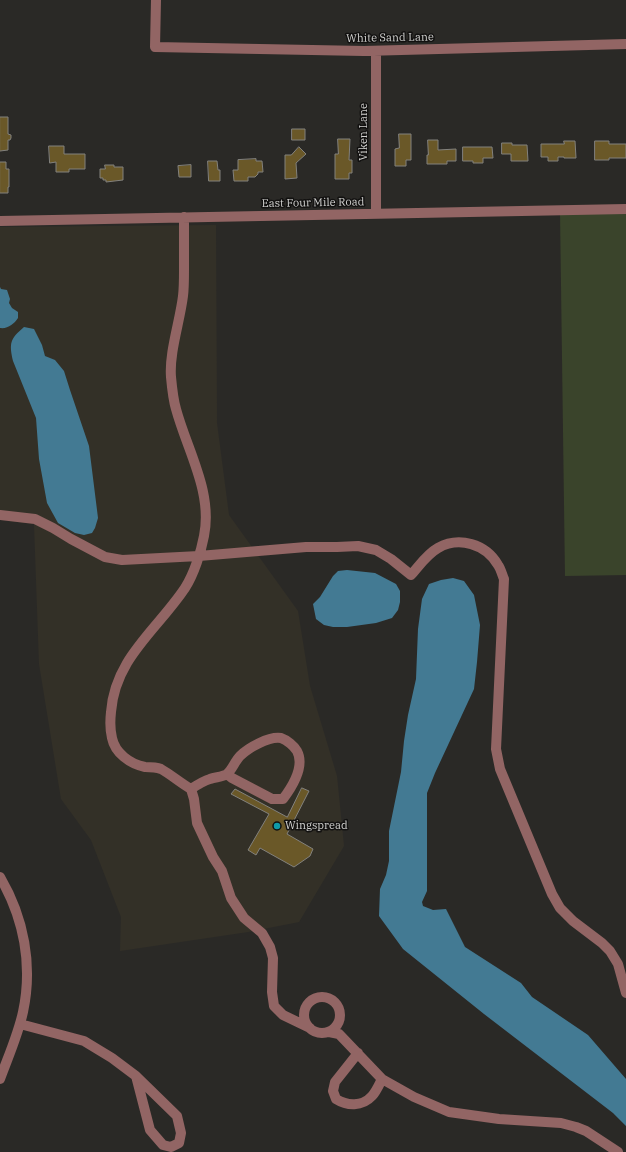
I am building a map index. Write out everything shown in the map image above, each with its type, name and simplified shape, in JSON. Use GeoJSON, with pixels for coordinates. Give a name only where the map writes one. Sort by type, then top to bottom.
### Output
{"type":"FeatureCollection","features":[{"type":"Feature","properties":{"kind":"street","name":"White Sand Lane"},"geometry":{"type":"LineString","coordinates":[[156,0],[155,47],[376,51],[626,44]]}},
{"type":"Feature","properties":{"kind":"street","name":"Viken Lane"},"geometry":{"type":"LineString","coordinates":[[376,51],[376,214]]}},
{"type":"Feature","properties":{"kind":"street","name":"East Four Mile Road"},"geometry":{"type":"LineString","coordinates":[[0,221],[626,209]]}},
{"type":"Feature","properties":{"kind":"street"},"geometry":{"type":"LineString","coordinates":[[184,217],[184,293],[172,356],[171,374],[175,408],[198,474],[205,504],[206,516],[204,536],[195,569],[185,587],[124,666],[114,689],[110,720],[114,745],[118,752],[125,757],[142,766],[160,769],[191,790],[194,799],[197,823],[211,853],[222,871],[231,898],[244,918],[262,933],[270,947],[273,958],[272,992],[274,1006],[283,1015],[319,1033],[329,1032],[339,1034],[382,1079],[414,1097],[449,1112],[499,1119],[561,1123],[586,1131],[618,1152]]}},
{"type":"Feature","properties":{"kind":"street"},"geometry":{"type":"LineString","coordinates":[[0,515],[35,519],[105,556],[122,560],[199,556],[306,547],[358,546],[376,550],[391,558],[411,575],[426,558],[438,548],[450,544],[463,542],[475,544],[488,552],[498,565],[504,580],[496,749],[500,770],[552,894],[560,908],[573,921],[610,951],[618,964],[626,993]]}},
{"type":"Feature","properties":{"kind":"street"},"geometry":{"type":"LineString","coordinates":[[191,790],[198,784],[227,774],[239,757],[249,748],[271,739],[281,738],[293,746],[298,753],[300,761],[293,786],[283,799],[272,799],[227,774]]}},
{"type":"Feature","properties":{"kind":"street"},"geometry":{"type":"LineString","coordinates":[[0,877],[17,911],[26,950],[27,969],[27,988],[20,1024],[0,1079]]}},
{"type":"Feature","properties":{"kind":"street"},"geometry":{"type":"LineString","coordinates":[[310,1028],[304,1018],[307,1006],[311,1001],[317,998],[329,999],[334,1002],[340,1012],[338,1024],[329,1032]]}},
{"type":"Feature","properties":{"kind":"street"},"geometry":{"type":"LineString","coordinates":[[20,1024],[84,1041],[112,1058],[136,1076],[177,1116],[181,1133],[179,1143],[172,1147],[163,1145],[150,1130],[136,1076]]}},
{"type":"Feature","properties":{"kind":"street"},"geometry":{"type":"LineString","coordinates":[[358,1053],[335,1082],[333,1090],[336,1099],[348,1104],[360,1104],[372,1096],[382,1079]]}},
{"type":"Feature","properties":{"kind":"shaded area"},"geometry":{"type":"Polygon","coordinates":[[[216,225],[217,423],[229,515],[298,611],[310,686],[337,776],[344,846],[299,922],[248,932],[120,951],[121,917],[91,840],[61,799],[39,664],[34,524],[0,520],[0,227],[216,225]]]}},
{"type":"Feature","properties":{"kind":"green space"},"geometry":{"type":"Polygon","coordinates":[[[626,210],[626,575],[565,576],[560,211],[626,210]]]}},
{"type":"Feature","properties":{"kind":"water"},"geometry":{"type":"Polygon","coordinates":[[[0,287],[1,289],[7,290],[10,299],[9,303],[12,308],[18,312],[18,318],[15,322],[8,327],[3,328],[0,328],[0,287]]]}},
{"type":"Feature","properties":{"kind":"water"},"geometry":{"type":"Polygon","coordinates":[[[24,327],[34,329],[42,345],[45,356],[55,360],[64,371],[89,446],[98,518],[92,533],[84,535],[75,533],[58,523],[47,503],[39,459],[36,418],[13,361],[11,350],[13,338],[24,327]]]}},
{"type":"Feature","properties":{"kind":"water"},"geometry":{"type":"Polygon","coordinates":[[[347,570],[375,573],[396,584],[400,591],[400,602],[398,610],[392,618],[376,623],[347,627],[333,627],[324,625],[316,619],[313,604],[320,597],[333,576],[338,571],[347,570]]]}},
{"type":"Feature","properties":{"kind":"water"},"geometry":{"type":"Polygon","coordinates":[[[453,578],[464,581],[474,595],[480,625],[477,662],[474,689],[427,793],[427,891],[422,902],[423,906],[433,910],[446,909],[465,947],[521,983],[532,997],[588,1035],[626,1079],[626,1126],[613,1113],[484,1014],[403,949],[379,916],[380,889],[386,875],[389,861],[389,831],[401,772],[408,715],[416,679],[418,629],[422,599],[429,584],[453,578]]]}},
{"type":"Feature","properties":{"kind":"building"},"geometry":{"type":"Polygon","coordinates":[[[0,117],[8,117],[8,134],[11,135],[11,138],[8,140],[8,150],[0,151],[0,117]]]}},
{"type":"Feature","properties":{"kind":"building"},"geometry":{"type":"Polygon","coordinates":[[[292,129],[305,129],[305,140],[292,140],[292,129]]]}},
{"type":"Feature","properties":{"kind":"building"},"geometry":{"type":"Polygon","coordinates":[[[399,134],[411,134],[411,160],[406,160],[406,166],[395,166],[395,149],[399,148],[399,134]]]}},
{"type":"Feature","properties":{"kind":"building"},"geometry":{"type":"Polygon","coordinates":[[[338,139],[350,139],[349,160],[352,160],[352,173],[349,173],[349,179],[335,179],[335,154],[338,154],[338,139]]]}},
{"type":"Feature","properties":{"kind":"building"},"geometry":{"type":"Polygon","coordinates":[[[428,140],[438,140],[438,150],[456,149],[456,161],[447,161],[447,164],[427,164],[428,140]]]}},
{"type":"Feature","properties":{"kind":"building"},"geometry":{"type":"Polygon","coordinates":[[[564,141],[575,141],[576,158],[558,157],[558,161],[548,161],[548,157],[541,157],[541,144],[564,144],[564,141]]]}},
{"type":"Feature","properties":{"kind":"building"},"geometry":{"type":"Polygon","coordinates":[[[595,141],[609,141],[609,144],[626,144],[626,158],[595,160],[595,141]]]}},
{"type":"Feature","properties":{"kind":"building"},"geometry":{"type":"Polygon","coordinates":[[[502,143],[527,145],[528,161],[511,161],[511,154],[502,154],[502,143]]]}},
{"type":"Feature","properties":{"kind":"building"},"geometry":{"type":"Polygon","coordinates":[[[49,146],[64,146],[64,154],[85,154],[85,169],[69,169],[69,172],[56,172],[56,162],[50,163],[49,146]]]}},
{"type":"Feature","properties":{"kind":"building"},"geometry":{"type":"Polygon","coordinates":[[[299,147],[306,154],[296,163],[297,178],[285,179],[285,155],[291,155],[299,147]]]}},
{"type":"Feature","properties":{"kind":"building"},"geometry":{"type":"Polygon","coordinates":[[[463,147],[492,147],[493,158],[483,158],[483,163],[463,161],[463,147]]]}},
{"type":"Feature","properties":{"kind":"building"},"geometry":{"type":"Polygon","coordinates":[[[256,159],[256,161],[262,161],[263,172],[258,172],[255,177],[248,177],[248,181],[234,181],[233,170],[238,170],[238,160],[256,159]]]}},
{"type":"Feature","properties":{"kind":"building"},"geometry":{"type":"Polygon","coordinates":[[[208,161],[217,161],[218,170],[220,170],[220,181],[209,181],[208,161]]]}},
{"type":"Feature","properties":{"kind":"building"},"geometry":{"type":"Polygon","coordinates":[[[0,162],[6,162],[6,169],[9,169],[8,193],[0,193],[0,162]]]}},
{"type":"Feature","properties":{"kind":"building"},"geometry":{"type":"Polygon","coordinates":[[[105,165],[123,167],[123,180],[106,182],[103,178],[100,178],[100,169],[105,169],[105,165]]]}},
{"type":"Feature","properties":{"kind":"building"},"geometry":{"type":"Polygon","coordinates":[[[191,165],[191,177],[179,177],[178,166],[191,165]]]}},
{"type":"Feature","properties":{"kind":"building","name":"Wingspread"},"geometry":{"type":"Polygon","coordinates":[[[302,788],[309,791],[287,834],[313,849],[310,856],[294,867],[260,848],[256,855],[248,850],[269,814],[231,794],[235,789],[287,817],[302,788]]]}},
{"type":"Feature","properties":{"kind":"place","name":"Wingspread"},"geometry":{"type":"Point","coordinates":[277,826]}}]}
